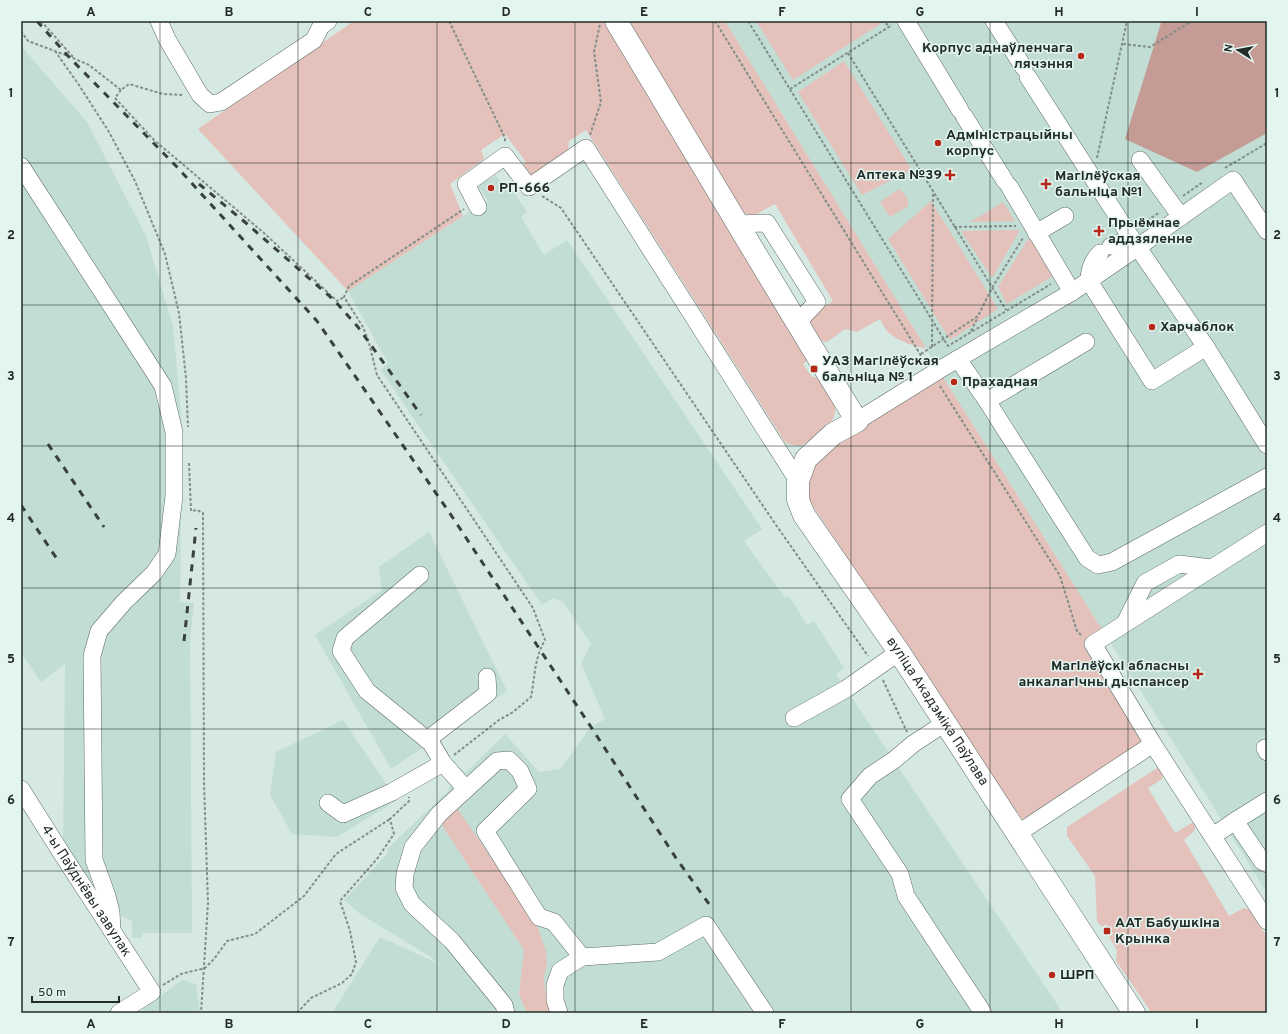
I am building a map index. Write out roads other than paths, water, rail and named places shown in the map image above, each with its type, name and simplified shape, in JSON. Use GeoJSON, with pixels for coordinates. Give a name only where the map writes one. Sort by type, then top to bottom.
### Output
{"type":"FeatureCollection","features":[{"type":"Feature","properties":{"kind":"main road"},"geometry":{"type":"LineString","coordinates":[[616,21],[857,421]]}},
{"type":"Feature","properties":{"kind":"main road","name":"вуліца Акадэміка Паўлава"},"geometry":{"type":"LineString","coordinates":[[857,421],[833,434],[806,459],[798,481],[798,500],[804,515],[899,652],[1134,1013]]}},
{"type":"Feature","properties":{"kind":"street"},"geometry":{"type":"LineString","coordinates":[[159,21],[167,39],[205,99],[221,102],[314,40],[322,23]]}},
{"type":"Feature","properties":{"kind":"street"},"geometry":{"type":"LineString","coordinates":[[994,21],[1128,234],[1206,347],[1267,445]]}},
{"type":"Feature","properties":{"kind":"street"},"geometry":{"type":"LineString","coordinates":[[900,22],[962,113],[1072,292]]}},
{"type":"Feature","properties":{"kind":"street"},"geometry":{"type":"LineString","coordinates":[[477,204],[466,184],[505,156],[529,187],[586,148],[798,481]]}},
{"type":"Feature","properties":{"kind":"street"},"geometry":{"type":"LineString","coordinates":[[1140,160],[1181,217]]}},
{"type":"Feature","properties":{"kind":"street"},"geometry":{"type":"LineString","coordinates":[[21,166],[163,386],[174,432],[174,496],[167,554],[154,573],[124,602],[99,631],[92,656],[94,860],[112,912],[112,931]]}},
{"type":"Feature","properties":{"kind":"street"},"geometry":{"type":"LineString","coordinates":[[857,421],[958,359],[1072,292],[1233,180],[1265,222]]}},
{"type":"Feature","properties":{"kind":"street"},"geometry":{"type":"LineString","coordinates":[[1034,229],[1065,216]]}},
{"type":"Feature","properties":{"kind":"street"},"geometry":{"type":"LineString","coordinates":[[1138,247],[1130,243],[1116,244],[1106,249],[1096,257],[1090,269],[1089,281],[1152,381],[1206,347]]}},
{"type":"Feature","properties":{"kind":"street"},"geometry":{"type":"LineString","coordinates":[[987,401],[1086,342]]}},
{"type":"Feature","properties":{"kind":"street"},"geometry":{"type":"LineString","coordinates":[[958,359],[987,401],[1087,558],[1098,565],[1112,562],[1267,477]]}},
{"type":"Feature","properties":{"kind":"street"},"geometry":{"type":"LineString","coordinates":[[1266,534],[1093,644],[1153,744],[1267,921]]}},
{"type":"Feature","properties":{"kind":"street"},"geometry":{"type":"LineString","coordinates":[[1125,623],[1145,583],[1180,564],[1211,568]]}},
{"type":"Feature","properties":{"kind":"street"},"geometry":{"type":"LineString","coordinates":[[420,575],[345,638],[341,651],[367,691],[427,740],[443,763],[466,789]]}},
{"type":"Feature","properties":{"kind":"street"},"geometry":{"type":"LineString","coordinates":[[794,718],[846,689],[899,652]]}},
{"type":"Feature","properties":{"kind":"street"},"geometry":{"type":"LineString","coordinates":[[427,740],[488,693],[487,677]]}},
{"type":"Feature","properties":{"kind":"street"},"geometry":{"type":"LineString","coordinates":[[945,723],[913,744],[894,760],[870,776],[850,799],[900,874],[906,896],[983,1013]]}},
{"type":"Feature","properties":{"kind":"street"},"geometry":{"type":"LineString","coordinates":[[1017,834],[1153,744]]}},
{"type":"Feature","properties":{"kind":"street"},"geometry":{"type":"LineString","coordinates":[[506,1013],[504,1005],[452,941],[412,904],[404,888],[405,874],[413,847],[439,814],[497,761],[509,760],[520,771],[528,790],[485,831],[539,916],[554,922],[582,957]]}},
{"type":"Feature","properties":{"kind":"street"},"geometry":{"type":"LineString","coordinates":[[328,803],[343,814],[392,792],[443,763]]}},
{"type":"Feature","properties":{"kind":"street","name":"4-ы Паўднёвы завулак"},"geometry":{"type":"LineString","coordinates":[[21,789],[152,992],[119,1013]]}},
{"type":"Feature","properties":{"kind":"street"},"geometry":{"type":"LineString","coordinates":[[1213,836],[1267,802]]}},
{"type":"Feature","properties":{"kind":"street"},"geometry":{"type":"LineString","coordinates":[[1235,821],[1262,861],[1267,864]]}},
{"type":"Feature","properties":{"kind":"street"},"geometry":{"type":"LineString","coordinates":[[559,1013],[555,1000],[555,985],[560,971],[582,957],[658,952],[706,924],[765,1013]]}},
{"type":"Feature","properties":{"kind":"railway"},"geometry":{"type":"LineString","coordinates":[[37,21],[68,56],[177,167],[317,321],[449,512],[676,858],[709,904]]}},
{"type":"Feature","properties":{"kind":"railway"},"geometry":{"type":"LineString","coordinates":[[199,184],[335,301],[358,327],[421,415]]}},
{"type":"Feature","properties":{"kind":"railway"},"geometry":{"type":"LineString","coordinates":[[48,444],[104,527]]}},
{"type":"Feature","properties":{"kind":"railway"},"geometry":{"type":"LineString","coordinates":[[21,505],[57,559]]}},
{"type":"Feature","properties":{"kind":"railway"},"geometry":{"type":"LineString","coordinates":[[184,641],[196,528]]}},
{"type":"Feature","properties":{"kind":"place","name":"Корпус аднаўленчага лячэння"},"geometry":{"type":"Point","coordinates":[1081,56]}},
{"type":"Feature","properties":{"kind":"place","name":"Адміністрацыйны корпус"},"geometry":{"type":"Point","coordinates":[938,143]}},
{"type":"Feature","properties":{"kind":"place","name":"Аптека №39"},"geometry":{"type":"Point","coordinates":[950,175]}},
{"type":"Feature","properties":{"kind":"place","name":"Магілёўская бальніца №1"},"geometry":{"type":"Point","coordinates":[1046,184]}},
{"type":"Feature","properties":{"kind":"place","name":"РП-666"},"geometry":{"type":"Point","coordinates":[491,188]}},
{"type":"Feature","properties":{"kind":"place","name":"Прыёмнае аддзяленне"},"geometry":{"type":"Point","coordinates":[1099,231]}},
{"type":"Feature","properties":{"kind":"place","name":"Харчаблок"},"geometry":{"type":"Point","coordinates":[1152,327]}},
{"type":"Feature","properties":{"kind":"place","name":"УАЗ Магілёўская бальніца № 1"},"geometry":{"type":"Point","coordinates":[814,369]}},
{"type":"Feature","properties":{"kind":"place","name":"Прахадная"},"geometry":{"type":"Point","coordinates":[954,382]}},
{"type":"Feature","properties":{"kind":"place","name":"Магілёўскі абласны анкалагічны дыспансер"},"geometry":{"type":"Point","coordinates":[1198,674]}},
{"type":"Feature","properties":{"kind":"place","name":"ААТ Бабушкіна Крынка"},"geometry":{"type":"Point","coordinates":[1107,931]}},
{"type":"Feature","properties":{"kind":"place","name":"ШРП"},"geometry":{"type":"Point","coordinates":[1052,975]}}]}
